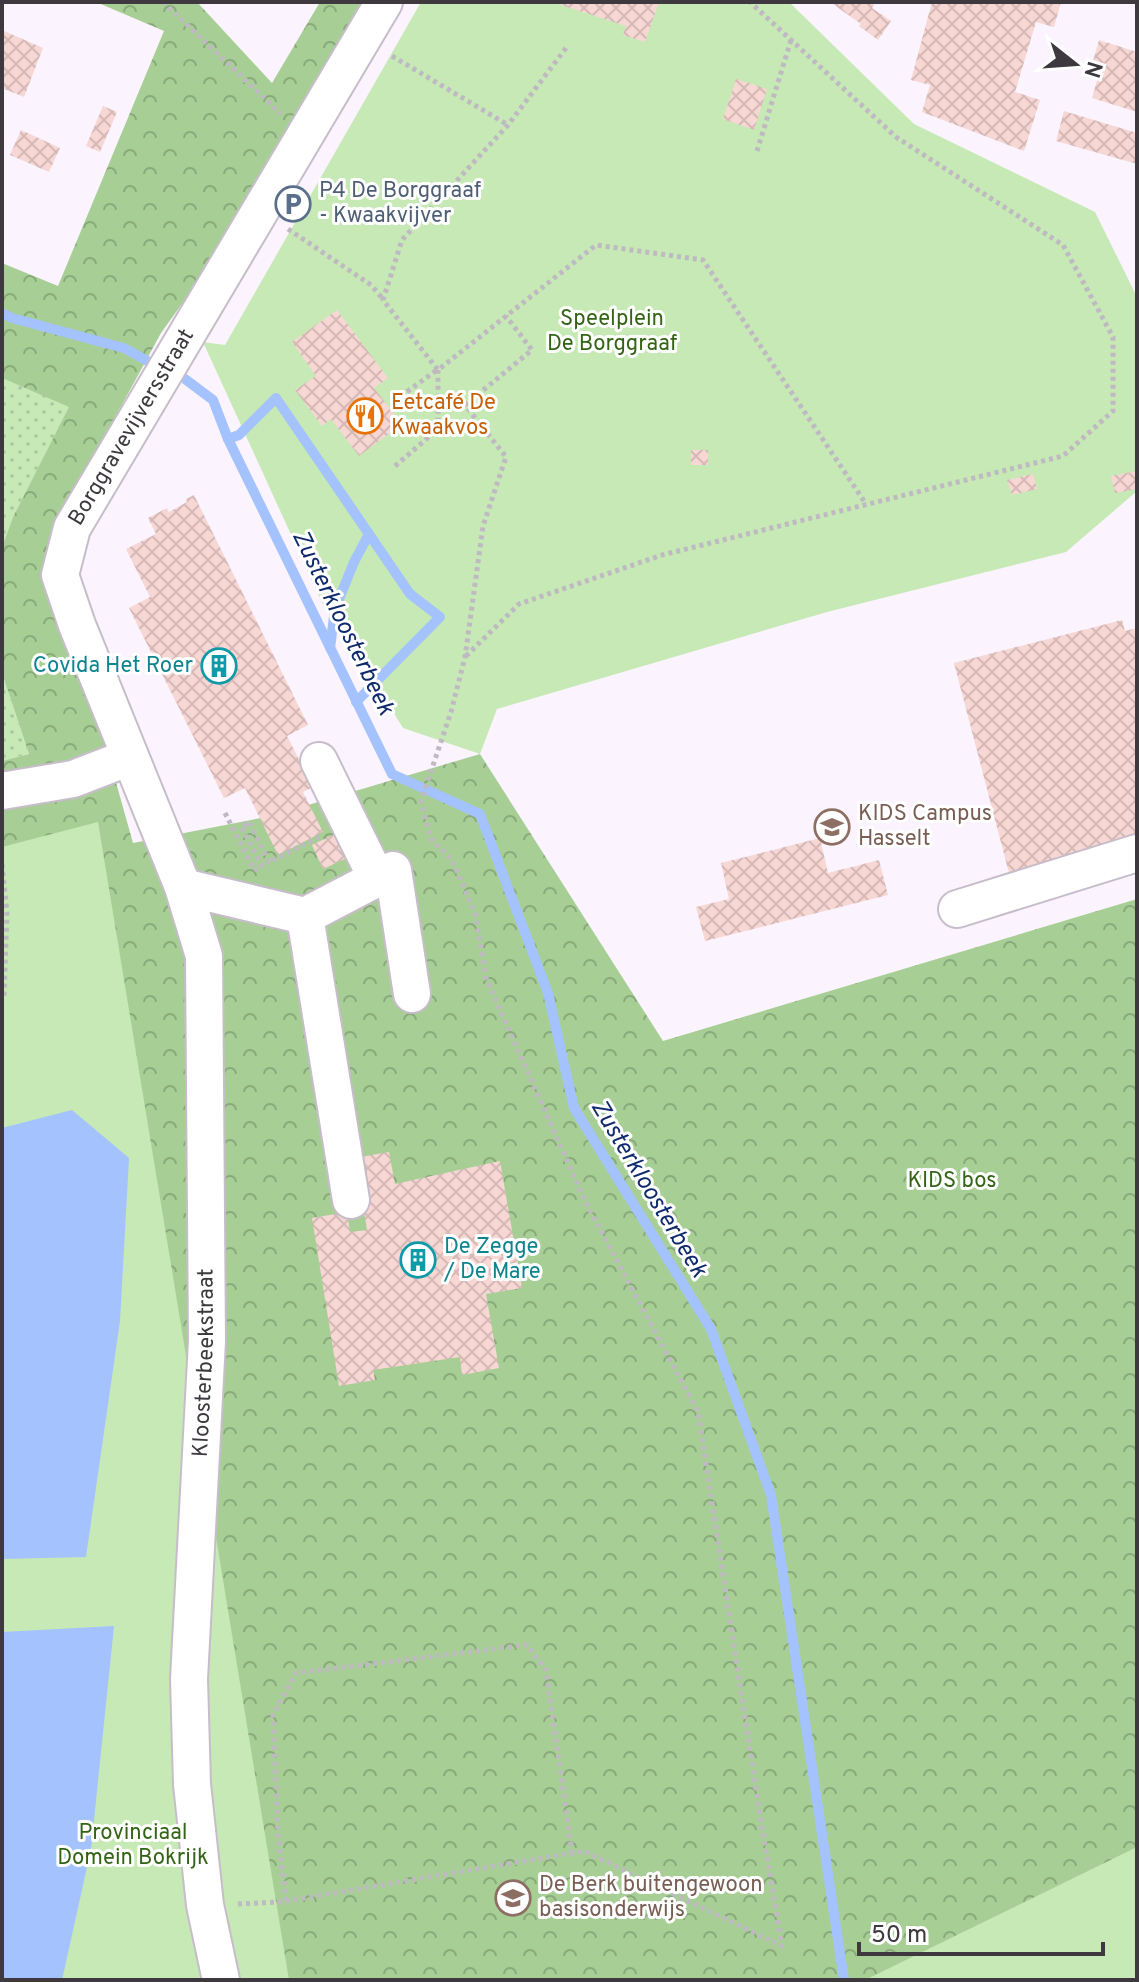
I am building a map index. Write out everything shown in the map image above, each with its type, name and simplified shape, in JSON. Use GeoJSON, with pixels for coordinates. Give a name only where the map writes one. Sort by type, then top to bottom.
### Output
{"type":"FeatureCollection","features":[{"type":"Feature","properties":{"kind":"street","name":"Borggravevijversstraat"},"geometry":{"type":"LineString","coordinates":[[130,757],[60,575],[72,528],[384,2]]}},
{"type":"Feature","properties":{"kind":"street"},"geometry":{"type":"LineString","coordinates":[[2,791],[73,779],[130,757]]}},
{"type":"Feature","properties":{"kind":"street","name":"Kloosterbeekstraat"},"geometry":{"type":"LineString","coordinates":[[130,757],[183,887],[204,956],[207,1341],[189,1679],[192,1784],[205,1905],[221,1980]]}},
{"type":"Feature","properties":{"kind":"street"},"geometry":{"type":"LineString","coordinates":[[319,761],[377,879]]}},
{"type":"Feature","properties":{"kind":"street"},"geometry":{"type":"LineString","coordinates":[[957,909],[1137,853]]}},
{"type":"Feature","properties":{"kind":"street"},"geometry":{"type":"LineString","coordinates":[[183,887],[305,916],[393,870],[412,994]]}},
{"type":"Feature","properties":{"kind":"street"},"geometry":{"type":"LineString","coordinates":[[305,916],[351,1200]]}},
{"type":"Feature","properties":{"kind":"path"},"geometry":{"type":"LineString","coordinates":[[163,2],[306,136]]}},
{"type":"Feature","properties":{"kind":"path"},"geometry":{"type":"LineString","coordinates":[[465,657],[519,604],[662,555],[1063,456],[1113,411],[1113,337],[1063,245],[896,137],[750,2]]}},
{"type":"Feature","properties":{"kind":"path"},"geometry":{"type":"LineString","coordinates":[[363,39],[508,125]]}},
{"type":"Feature","properties":{"kind":"path"},"geometry":{"type":"LineString","coordinates":[[757,151],[791,40]]}},
{"type":"Feature","properties":{"kind":"path"},"geometry":{"type":"LineString","coordinates":[[383,300],[402,240],[508,125],[566,48]]}},
{"type":"Feature","properties":{"kind":"path"},"geometry":{"type":"LineString","coordinates":[[262,210],[371,285],[438,370],[438,429],[395,466]]}},
{"type":"Feature","properties":{"kind":"path"},"geometry":{"type":"LineString","coordinates":[[394,401],[596,245],[703,260],[866,504]]}},
{"type":"Feature","properties":{"kind":"path"},"geometry":{"type":"LineString","coordinates":[[205,1905],[286,1901],[584,1851],[782,1946],[698,1412],[584,1199],[486,978],[475,913],[452,860],[431,839],[421,801],[451,712],[465,657],[483,526],[506,457],[465,405],[532,350],[506,316]]}},
{"type":"Feature","properties":{"kind":"path"},"geometry":{"type":"LineString","coordinates":[[225,813],[254,870],[262,866],[241,826],[249,822],[269,862],[349,822]]}},
{"type":"Feature","properties":{"kind":"path"},"geometry":{"type":"LineString","coordinates":[[2,864],[7,912],[2,999]]}},
{"type":"Feature","properties":{"kind":"path"},"geometry":{"type":"LineString","coordinates":[[286,1901],[278,1833],[273,1715],[296,1673],[527,1645],[546,1670],[572,1852]]}},
{"type":"Feature","properties":{"kind":"green space","name":"KIDS bos"},"geometry":{"type":"Polygon","coordinates":[[[96,2],[197,2],[272,83],[320,2],[370,2],[281,166],[161,333],[56,526],[54,590],[71,660],[103,736],[133,843],[271,816],[480,754],[663,1041],[1137,899],[1137,1980],[62,1980],[2,1128],[2,761],[29,754],[2,673],[2,547],[13,517],[69,407],[2,378],[2,263],[58,286],[164,31],[96,2]]]}},
{"type":"Feature","properties":{"kind":"green space","name":"Speelplein De Borggraaf"},"geometry":{"type":"Polygon","coordinates":[[[421,2],[789,2],[914,124],[1095,212],[1137,297],[1137,491],[1066,552],[827,612],[497,709],[480,754],[403,728],[346,635],[325,609],[203,342],[225,345],[421,2]]]}},
{"type":"Feature","properties":{"kind":"green space"},"geometry":{"type":"Polygon","coordinates":[[[2,378],[70,406],[13,517],[2,547],[2,378]]]}},
{"type":"Feature","properties":{"kind":"green space"},"geometry":{"type":"Polygon","coordinates":[[[2,673],[29,754],[2,761],[2,673]]]}},
{"type":"Feature","properties":{"kind":"green space","name":"Provinciaal Domein Bokrijk"},"geometry":{"type":"Polygon","coordinates":[[[98,822],[289,1980],[2,1980],[2,847],[98,822]]]}},
{"type":"Feature","properties":{"kind":"green space"},"geometry":{"type":"Polygon","coordinates":[[[1137,1847],[1137,1980],[865,1980],[1137,1847]]]}},
{"type":"Feature","properties":{"kind":"water"},"geometry":{"type":"Polygon","coordinates":[[[72,1110],[129,1158],[120,1321],[86,1557],[2,1559],[2,1128],[72,1110]]]}},
{"type":"Feature","properties":{"kind":"water"},"geometry":{"type":"Polygon","coordinates":[[[114,1626],[91,1849],[62,1980],[2,1980],[2,1632],[114,1626]]]}},
{"type":"Feature","properties":{"kind":"building"},"geometry":{"type":"Polygon","coordinates":[[[561,2],[659,2],[645,42],[623,35],[626,26],[561,5],[561,2]]]}},
{"type":"Feature","properties":{"kind":"building"},"geometry":{"type":"Polygon","coordinates":[[[830,2],[873,2],[872,8],[891,21],[878,40],[830,2]]]}},
{"type":"Feature","properties":{"kind":"building"},"geometry":{"type":"Polygon","coordinates":[[[932,2],[1061,2],[1054,27],[1036,22],[1015,92],[1040,100],[1024,151],[922,112],[930,85],[911,80],[932,2]]]}},
{"type":"Feature","properties":{"kind":"building"},"geometry":{"type":"Polygon","coordinates":[[[2,30],[43,48],[24,97],[2,88],[2,30]]]}},
{"type":"Feature","properties":{"kind":"building"},"geometry":{"type":"Polygon","coordinates":[[[1099,40],[1137,52],[1137,112],[1092,98],[1099,74],[1090,72],[1099,40]]]}},
{"type":"Feature","properties":{"kind":"building"},"geometry":{"type":"Polygon","coordinates":[[[736,79],[767,89],[754,130],[723,119],[736,79]]]}},
{"type":"Feature","properties":{"kind":"building"},"geometry":{"type":"Polygon","coordinates":[[[103,106],[117,112],[100,152],[86,146],[103,106]]]}},
{"type":"Feature","properties":{"kind":"building"},"geometry":{"type":"Polygon","coordinates":[[[1064,111],[1137,133],[1137,164],[1056,141],[1064,111]]]}},
{"type":"Feature","properties":{"kind":"building"},"geometry":{"type":"Polygon","coordinates":[[[21,130],[60,148],[49,172],[10,155],[21,130]]]}},
{"type":"Feature","properties":{"kind":"building"},"geometry":{"type":"Polygon","coordinates":[[[337,310],[388,378],[374,388],[402,424],[359,456],[331,419],[322,426],[295,390],[316,376],[292,342],[337,310]]]}},
{"type":"Feature","properties":{"kind":"building"},"geometry":{"type":"Polygon","coordinates":[[[691,450],[708,450],[708,465],[691,465],[691,450]]]}},
{"type":"Feature","properties":{"kind":"building"},"geometry":{"type":"Polygon","coordinates":[[[1137,471],[1137,489],[1115,493],[1111,476],[1137,471]]]}},
{"type":"Feature","properties":{"kind":"building"},"geometry":{"type":"Polygon","coordinates":[[[1033,474],[1037,489],[1012,495],[1007,480],[1033,474]]]}},
{"type":"Feature","properties":{"kind":"building","name":"Covida Het Roer"},"geometry":{"type":"Polygon","coordinates":[[[194,495],[308,725],[287,736],[313,787],[303,792],[323,832],[278,855],[245,788],[224,798],[129,608],[150,597],[126,549],[156,534],[148,518],[167,508],[169,512],[194,495]]]}},
{"type":"Feature","properties":{"kind":"building"},"geometry":{"type":"Polygon","coordinates":[[[1122,620],[1125,631],[1137,628],[1137,840],[1009,873],[954,663],[1122,620]]]}},
{"type":"Feature","properties":{"kind":"building"},"geometry":{"type":"Polygon","coordinates":[[[339,832],[351,856],[323,869],[312,845],[339,832]]]}},
{"type":"Feature","properties":{"kind":"building"},"geometry":{"type":"Polygon","coordinates":[[[820,838],[828,873],[879,860],[888,895],[705,941],[696,907],[729,899],[721,863],[820,838]]]}},
{"type":"Feature","properties":{"kind":"building","name":"De Zegge / De Mare"},"geometry":{"type":"Polygon","coordinates":[[[389,1152],[395,1184],[500,1161],[522,1288],[486,1294],[499,1368],[462,1375],[460,1357],[373,1370],[375,1380],[339,1386],[312,1218],[347,1212],[350,1232],[367,1230],[355,1158],[389,1152]]]}},
{"type":"Feature","properties":{"kind":"waterway","name":"Zusterkloosterbeek"},"geometry":{"type":"LineString","coordinates":[[2,313],[124,348],[151,363]]}},
{"type":"Feature","properties":{"kind":"waterway","name":"Zusterkloosterbeek"},"geometry":{"type":"LineString","coordinates":[[185,379],[213,400],[228,439],[392,774],[480,814],[548,993],[574,1108],[711,1329],[771,1495],[844,1980]]}},
{"type":"Feature","properties":{"kind":"waterway"},"geometry":{"type":"LineString","coordinates":[[228,439],[239,435],[276,398],[410,594],[440,617],[356,702]]}},
{"type":"Feature","properties":{"kind":"waterway"},"geometry":{"type":"LineString","coordinates":[[330,648],[335,609],[369,534]]}},
{"type":"Feature","properties":{"kind":"place","name":"P4 De Borggraaf - Kwaakvijver"},"geometry":{"type":"Point","coordinates":[293,204]}},
{"type":"Feature","properties":{"kind":"place","name":"Eetcafé De Kwaakvos"},"geometry":{"type":"Point","coordinates":[365,416]}},
{"type":"Feature","properties":{"kind":"place","name":"Covida Het Roer"},"geometry":{"type":"Point","coordinates":[219,666]}},
{"type":"Feature","properties":{"kind":"place","name":"KIDS Campus Hasselt"},"geometry":{"type":"Point","coordinates":[832,827]}},
{"type":"Feature","properties":{"kind":"place","name":"De Zegge / De Mare"},"geometry":{"type":"Point","coordinates":[418,1260]}},
{"type":"Feature","properties":{"kind":"place","name":"De Berk buitengewoon basisonderwijs"},"geometry":{"type":"Point","coordinates":[513,1898]}}]}
